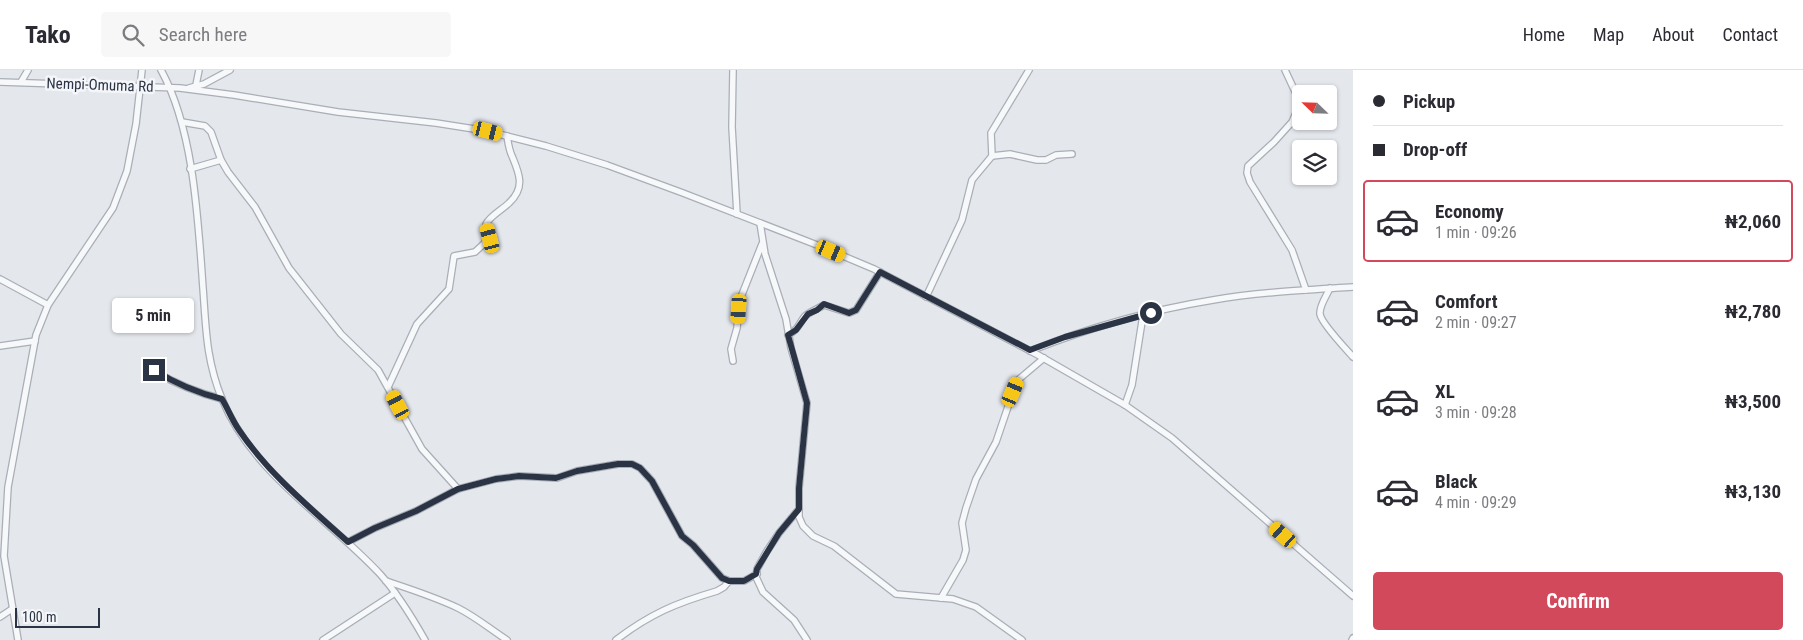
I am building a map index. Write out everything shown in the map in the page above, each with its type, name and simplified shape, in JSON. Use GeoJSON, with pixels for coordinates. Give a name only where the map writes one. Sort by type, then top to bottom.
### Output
{"type":"FeatureCollection","features":[{"type":"Feature","properties":{"kind":"street"},"geometry":{"type":"LineString","coordinates":[[21,82],[28,70]]}},
{"type":"Feature","properties":{"kind":"street"},"geometry":{"type":"LineString","coordinates":[[18,640],[4,556],[8,487],[35,341],[48,305],[113,208],[127,171],[136,124],[142,70]]}},
{"type":"Feature","properties":{"kind":"street"},"geometry":{"type":"LineString","coordinates":[[161,70],[171,88],[182,122],[194,190],[207,349],[222,399],[238,429],[258,456],[295,495],[348,542],[385,580],[405,606],[425,640]]}},
{"type":"Feature","properties":{"kind":"street"},"geometry":{"type":"LineString","coordinates":[[196,85],[199,70]]}},
{"type":"Feature","properties":{"kind":"street"},"geometry":{"type":"LineString","coordinates":[[187,89],[204,84],[230,70]]}},
{"type":"Feature","properties":{"kind":"street"},"geometry":{"type":"LineString","coordinates":[[734,70],[732,127],[737,214]]}},
{"type":"Feature","properties":{"kind":"street"},"geometry":{"type":"LineString","coordinates":[[926,297],[962,220],[972,180],[992,156],[991,133],[1029,70]]}},
{"type":"Feature","properties":{"kind":"street"},"geometry":{"type":"LineString","coordinates":[[1285,70],[1299,100],[1298,108],[1292,122],[1248,166],[1247,173],[1250,182],[1292,250],[1306,290]]}},
{"type":"Feature","properties":{"kind":"street","name":"Nempi-Omuma Rd"},"geometry":{"type":"LineString","coordinates":[[0,82],[187,89],[338,112],[436,123],[507,136],[607,165],[683,193],[880,272],[1030,350],[1125,405],[1172,438],[1353,596]]}},
{"type":"Feature","properties":{"kind":"street"},"geometry":{"type":"LineString","coordinates":[[182,122],[205,126],[212,132],[221,160],[255,208],[289,268],[341,334],[378,370],[422,449],[458,489]]}},
{"type":"Feature","properties":{"kind":"street"},"geometry":{"type":"LineString","coordinates":[[388,387],[417,324],[449,289],[454,256],[475,252],[490,238],[486,224],[489,218],[501,211],[514,199],[520,175],[511,154],[507,136]]}},
{"type":"Feature","properties":{"kind":"street"},"geometry":{"type":"LineString","coordinates":[[992,156],[1010,154],[1046,160],[1056,155],[1072,154]]}},
{"type":"Feature","properties":{"kind":"street"},"geometry":{"type":"LineString","coordinates":[[190,169],[221,160]]}},
{"type":"Feature","properties":{"kind":"street"},"geometry":{"type":"LineString","coordinates":[[760,223],[762,244],[786,319],[788,335],[807,403],[799,488],[799,517],[803,526],[813,536],[834,546],[896,594],[953,599],[976,607],[1022,640]]}},
{"type":"Feature","properties":{"kind":"street"},"geometry":{"type":"LineString","coordinates":[[733,361],[731,349],[737,328],[739,302],[762,244]]}},
{"type":"Feature","properties":{"kind":"street"},"geometry":{"type":"LineString","coordinates":[[788,335],[796,330],[808,314],[824,304],[849,313],[856,310],[880,272]]}},
{"type":"Feature","properties":{"kind":"street"},"geometry":{"type":"LineString","coordinates":[[0,279],[48,305]]}},
{"type":"Feature","properties":{"kind":"street"},"geometry":{"type":"LineString","coordinates":[[1030,350],[1065,337],[1143,315],[1213,300],[1353,287]]}},
{"type":"Feature","properties":{"kind":"street"},"geometry":{"type":"LineString","coordinates":[[1330,288],[1320,310],[1320,315],[1353,357]]}},
{"type":"Feature","properties":{"kind":"street"},"geometry":{"type":"LineString","coordinates":[[1125,405],[1132,385],[1143,315]]}},
{"type":"Feature","properties":{"kind":"street"},"geometry":{"type":"LineString","coordinates":[[0,346],[35,341]]}},
{"type":"Feature","properties":{"kind":"street"},"geometry":{"type":"LineString","coordinates":[[941,598],[966,550],[962,523],[966,508],[976,479],[996,442],[1018,380],[1044,358]]}},
{"type":"Feature","properties":{"kind":"street"},"geometry":{"type":"LineString","coordinates":[[154,370],[175,383],[222,399]]}},
{"type":"Feature","properties":{"kind":"street"},"geometry":{"type":"LineString","coordinates":[[348,542],[375,528],[416,511],[458,489],[496,479],[519,476],[556,478],[577,471],[618,464],[632,464],[640,468],[652,481],[682,536],[693,545],[722,578],[729,581],[744,581],[760,586]]}},
{"type":"Feature","properties":{"kind":"street"},"geometry":{"type":"LineString","coordinates":[[799,509],[775,539],[757,569],[756,574],[763,592],[794,620],[807,640]]}},
{"type":"Feature","properties":{"kind":"street"},"geometry":{"type":"LineString","coordinates":[[744,581],[756,574]]}},
{"type":"Feature","properties":{"kind":"street"},"geometry":{"type":"LineString","coordinates":[[385,580],[422,592],[457,608],[507,640]]}},
{"type":"Feature","properties":{"kind":"street"},"geometry":{"type":"LineString","coordinates":[[616,640],[664,608],[717,590],[724,587],[729,581]]}},
{"type":"Feature","properties":{"kind":"street"},"geometry":{"type":"LineString","coordinates":[[323,640],[395,593]]}},
{"type":"Feature","properties":{"kind":"street"},"geometry":{"type":"LineString","coordinates":[[0,617],[12,609]]}},
{"type":"Feature","properties":{"kind":"route"},"geometry":{"type":"LineString","coordinates":[[154,370],[175,383],[222,399],[238,429],[258,456],[295,495],[348,542],[375,528],[416,511],[458,489],[496,479],[519,476],[556,478],[577,471],[618,464],[632,464],[640,468],[652,481],[682,536],[713,566],[722,578],[729,581],[744,581],[756,574],[767,551],[799,509],[799,488],[807,403],[788,335],[796,330],[808,314],[824,304],[843,312],[849,313],[856,310],[868,294],[880,272],[1030,350],[1065,337],[1151,313]]}}]}
